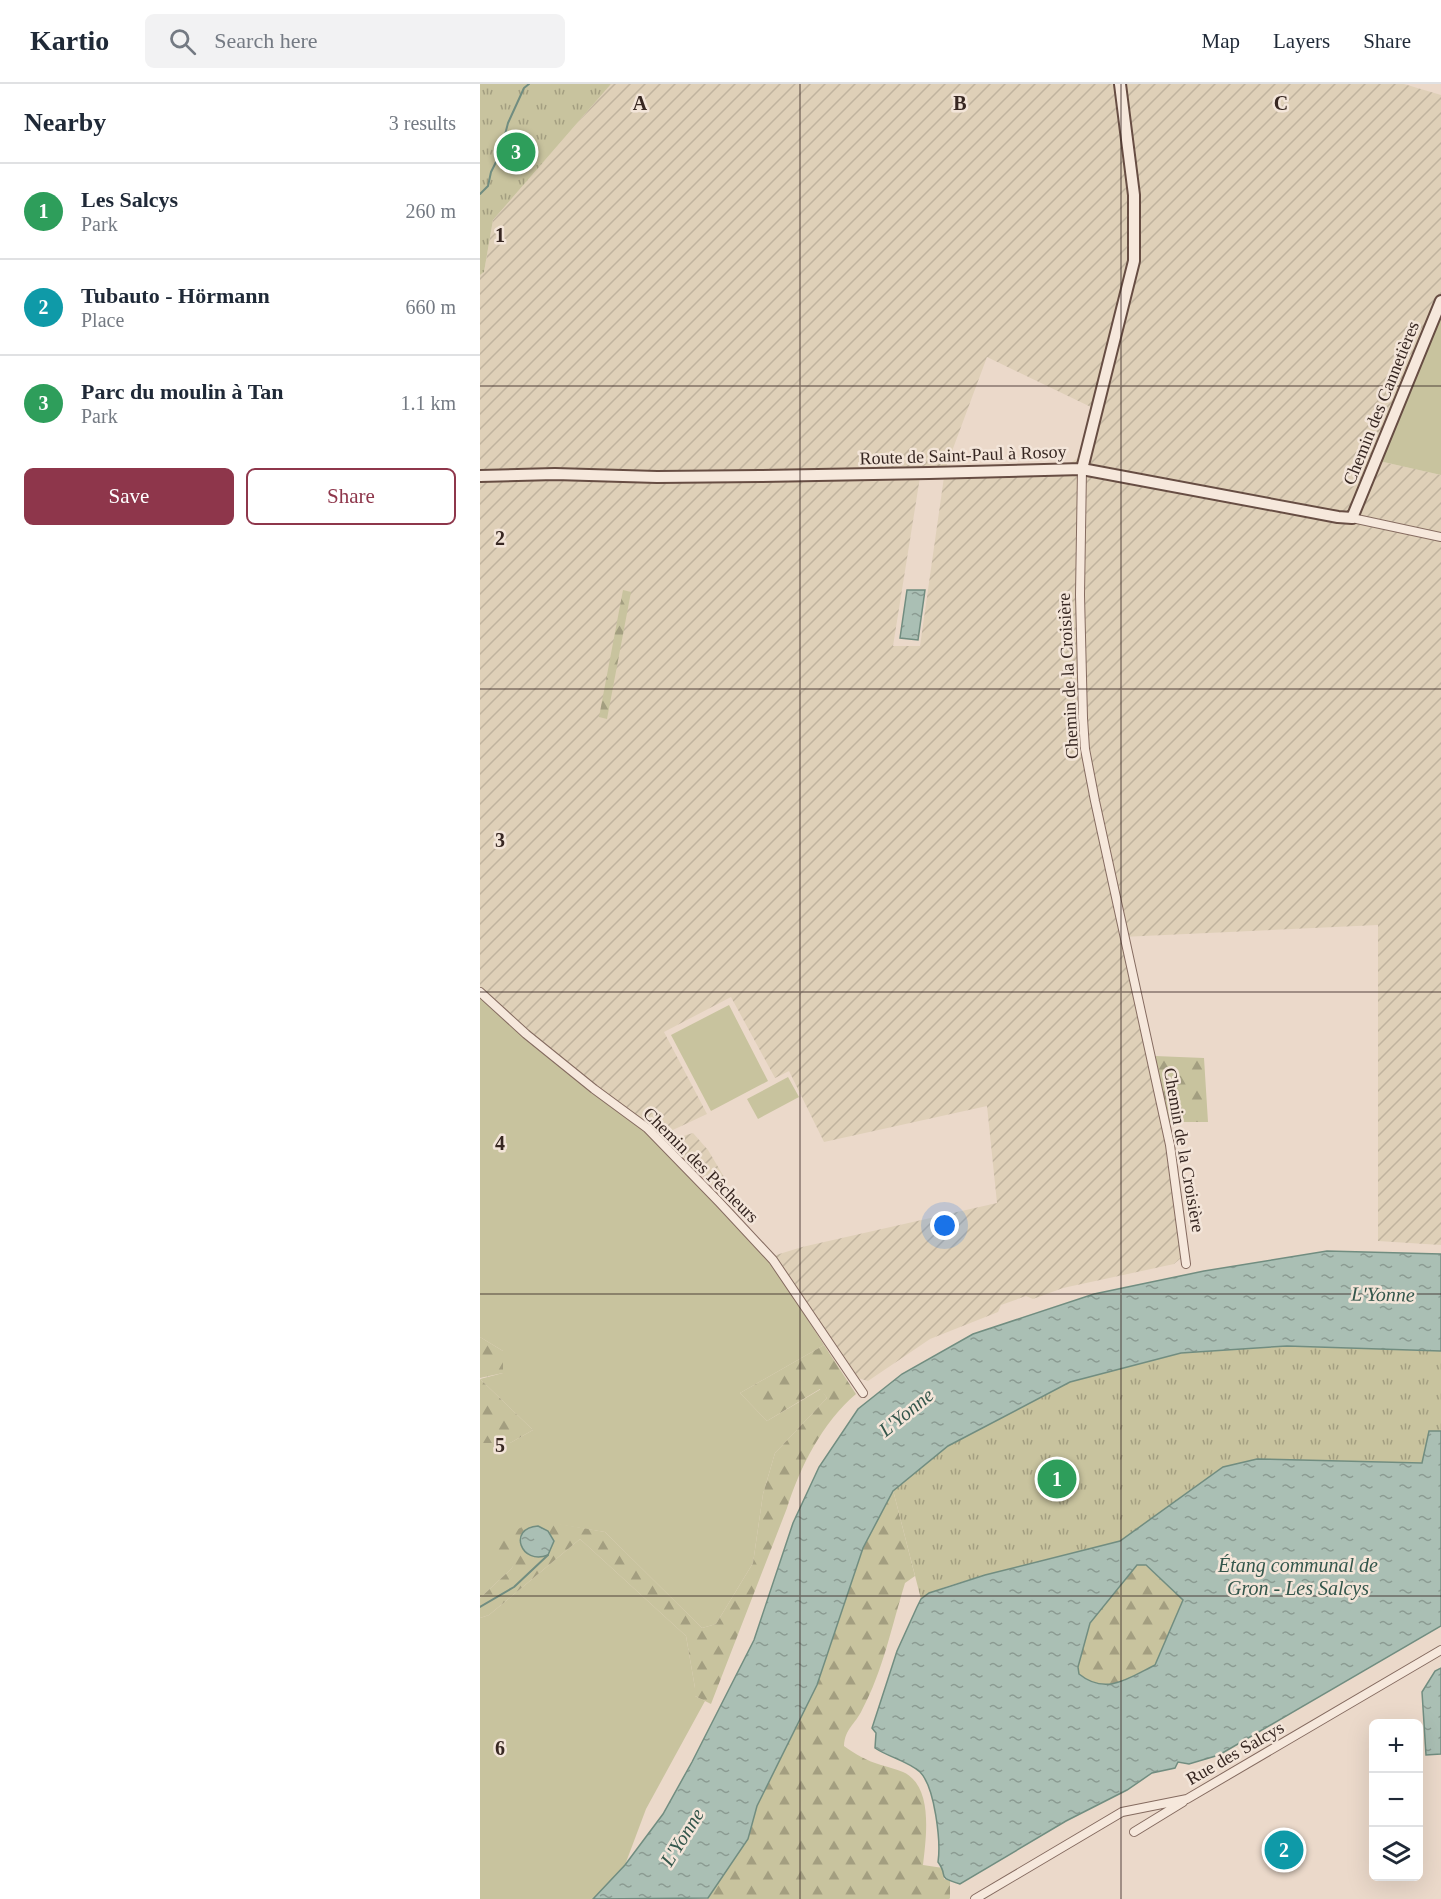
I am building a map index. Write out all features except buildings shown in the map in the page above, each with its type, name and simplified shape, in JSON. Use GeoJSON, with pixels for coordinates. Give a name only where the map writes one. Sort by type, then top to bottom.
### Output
{"type":"FeatureCollection","features":[{"type":"Feature","properties":{"kind":"street","name":"Chemin de la Croisière"},"geometry":{"type":"LineString","coordinates":[[1120,84],[1134,195],[1134,261],[1082,469],[1080,595],[1085,749],[1170,1145],[1186,1264]]}},
{"type":"Feature","properties":{"kind":"street","name":"Chemin des Cannetières"},"geometry":{"type":"LineString","coordinates":[[1352,518],[1441,301]]}},
{"type":"Feature","properties":{"kind":"street","name":"Route de Saint-Paul à Rosoy"},"geometry":{"type":"LineString","coordinates":[[480,476],[555,474],[657,477],[1082,469],[1352,518],[1441,537]]}},
{"type":"Feature","properties":{"kind":"street","name":"Chemin des Pêcheurs"},"geometry":{"type":"LineString","coordinates":[[480,992],[526,1034],[646,1128],[719,1202],[773,1260],[863,1393]]}},
{"type":"Feature","properties":{"kind":"street","name":"Rue des Salcys"},"geometry":{"type":"LineString","coordinates":[[975,1899],[1122,1812],[1187,1799],[1441,1650]]}},
{"type":"Feature","properties":{"kind":"street"},"geometry":{"type":"LineString","coordinates":[[1134,1832],[1187,1799]]}},
{"type":"Feature","properties":{"kind":"shaded area"},"geometry":{"type":"Polygon","coordinates":[[[611,84],[1404,84],[1441,95],[1441,297],[1379,461],[1441,475],[1441,1245],[1378,1241],[1378,925],[1122,937],[1165,1142],[1181,1258],[1174,1264],[1063,1288],[1033,1299],[1026,1296],[1001,1305],[998,1312],[930,1339],[868,1381],[858,1378],[773,1256],[802,1247],[997,1203],[987,1106],[824,1142],[789,1071],[775,1078],[731,997],[664,1032],[707,1114],[660,1136],[528,1033],[480,989],[480,275],[484,272],[493,220],[611,84]],[[987,357],[945,470],[1069,464],[1079,457],[1093,408],[987,357]],[[920,477],[893,646],[920,646],[944,477],[920,477]]]}},
{"type":"Feature","properties":{"kind":"shaded area"},"geometry":{"type":"Polygon","coordinates":[[[693,1133],[708,1150],[727,1182],[715,1188],[671,1145],[680,1137],[693,1133]]]}},
{"type":"Feature","properties":{"kind":"green space"},"geometry":{"type":"Polygon","coordinates":[[[480,84],[611,84],[493,220],[484,272],[480,275],[480,84]]]}},
{"type":"Feature","properties":{"kind":"green space"},"geometry":{"type":"Polygon","coordinates":[[[1441,301],[1441,475],[1379,461],[1441,301]]]}},
{"type":"Feature","properties":{"kind":"green space"},"geometry":{"type":"Polygon","coordinates":[[[623,590],[631,592],[607,719],[599,717],[623,590]]]}},
{"type":"Feature","properties":{"kind":"green space"},"geometry":{"type":"Polygon","coordinates":[[[480,996],[645,1130],[770,1261],[824,1345],[740,1393],[767,1421],[821,1389],[827,1398],[775,1453],[763,1494],[753,1563],[716,1624],[702,1628],[605,1532],[537,1521],[512,1568],[480,1598],[480,1443],[510,1443],[533,1430],[480,1379],[503,1373],[503,1351],[480,1337],[480,996]]]}},
{"type":"Feature","properties":{"kind":"green space"},"geometry":{"type":"Polygon","coordinates":[[[729,1005],[768,1081],[711,1111],[671,1035],[729,1005]]]}},
{"type":"Feature","properties":{"kind":"green space"},"geometry":{"type":"Polygon","coordinates":[[[1155,1056],[1204,1058],[1208,1122],[1168,1122],[1155,1056]]]}},
{"type":"Feature","properties":{"kind":"green space"},"geometry":{"type":"Polygon","coordinates":[[[788,1077],[799,1097],[758,1119],[747,1099],[788,1077]]]}},
{"type":"Feature","properties":{"kind":"green space"},"geometry":{"type":"Polygon","coordinates":[[[480,1337],[503,1351],[503,1373],[480,1378],[480,1337]]]}},
{"type":"Feature","properties":{"kind":"green space"},"geometry":{"type":"Polygon","coordinates":[[[824,1345],[856,1394],[833,1418],[806,1462],[711,1704],[695,1696],[686,1636],[580,1539],[489,1615],[480,1618],[480,1598],[512,1568],[514,1563],[496,1555],[503,1536],[537,1520],[605,1532],[702,1628],[716,1624],[753,1563],[763,1494],[775,1453],[827,1398],[820,1389],[767,1421],[740,1393],[824,1345]]]}},
{"type":"Feature","properties":{"kind":"green space"},"geometry":{"type":"Polygon","coordinates":[[[1287,1346],[1441,1351],[1441,1431],[1429,1432],[1422,1463],[1257,1459],[1223,1467],[1120,1541],[985,1575],[929,1593],[921,1599],[893,1490],[948,1446],[1070,1382],[1181,1353],[1287,1346]]]}},
{"type":"Feature","properties":{"kind":"green space"},"geometry":{"type":"Polygon","coordinates":[[[480,1379],[533,1430],[510,1443],[480,1443],[480,1379]]]}},
{"type":"Feature","properties":{"kind":"green space"},"geometry":{"type":"Polygon","coordinates":[[[893,1490],[915,1576],[905,1583],[876,1680],[862,1710],[846,1735],[844,1746],[866,1759],[903,1772],[913,1779],[920,1789],[926,1814],[923,1865],[943,1868],[944,1879],[950,1881],[950,1898],[707,1899],[748,1839],[757,1806],[817,1685],[863,1548],[893,1490]]]}},
{"type":"Feature","properties":{"kind":"green space"},"geometry":{"type":"Polygon","coordinates":[[[580,1539],[686,1636],[695,1696],[705,1701],[646,1809],[625,1865],[593,1899],[480,1899],[480,1618],[489,1615],[580,1539]]]}},
{"type":"Feature","properties":{"kind":"green space"},"geometry":{"type":"Polygon","coordinates":[[[1137,1564],[1145,1565],[1183,1600],[1155,1665],[1117,1683],[1099,1684],[1079,1674],[1078,1667],[1090,1623],[1137,1564]]]}},
{"type":"Feature","properties":{"kind":"water"},"geometry":{"type":"Polygon","coordinates":[[[907,590],[925,590],[918,640],[900,638],[907,590]]]}},
{"type":"Feature","properties":{"kind":"water","name":"L'Yonne"},"geometry":{"type":"Polygon","coordinates":[[[1327,1251],[1441,1254],[1441,1351],[1287,1346],[1181,1353],[1070,1382],[948,1446],[893,1491],[863,1548],[817,1685],[757,1806],[748,1839],[708,1898],[593,1899],[625,1865],[663,1814],[692,1762],[754,1640],[793,1523],[819,1467],[858,1409],[902,1374],[973,1334],[1094,1294],[1204,1271],[1327,1251]]]}},
{"type":"Feature","properties":{"kind":"water","name":"Étang communal de Gron - Les Salcys"},"geometry":{"type":"Polygon","coordinates":[[[1429,1431],[1441,1431],[1441,1626],[1219,1755],[1189,1764],[1178,1762],[1175,1768],[1152,1773],[1127,1790],[1066,1821],[960,1884],[945,1878],[938,1862],[939,1842],[936,1815],[925,1779],[915,1768],[875,1748],[876,1733],[872,1728],[897,1651],[921,1599],[929,1593],[985,1575],[1120,1541],[1223,1467],[1257,1459],[1422,1463],[1429,1431]],[[1137,1565],[1090,1623],[1078,1667],[1079,1674],[1089,1680],[1099,1684],[1117,1683],[1155,1665],[1183,1600],[1146,1565],[1137,1565]]]}},
{"type":"Feature","properties":{"kind":"water"},"geometry":{"type":"Polygon","coordinates":[[[538,1526],[548,1531],[554,1541],[548,1555],[539,1557],[525,1551],[520,1539],[528,1528],[538,1526]]]}},
{"type":"Feature","properties":{"kind":"water"},"geometry":{"type":"Polygon","coordinates":[[[1441,1668],[1441,1754],[1426,1755],[1422,1692],[1435,1671],[1441,1668]]]}},
{"type":"Feature","properties":{"kind":"waterway"},"geometry":{"type":"LineString","coordinates":[[480,194],[488,186],[508,123],[524,88],[529,84]]}},
{"type":"Feature","properties":{"kind":"waterway"},"geometry":{"type":"LineString","coordinates":[[480,1607],[514,1587],[548,1555]]}},
{"type":"Feature","properties":{"kind":"place","name":"Parc du moulin à Tan"},"geometry":{"type":"Point","coordinates":[516,152]}},
{"type":"Feature","properties":{"kind":"place","name":"Les Salcys"},"geometry":{"type":"Point","coordinates":[1057,1479]}},
{"type":"Feature","properties":{"kind":"place","name":"Tubauto - Hörmann"},"geometry":{"type":"Point","coordinates":[1284,1850]}}]}
